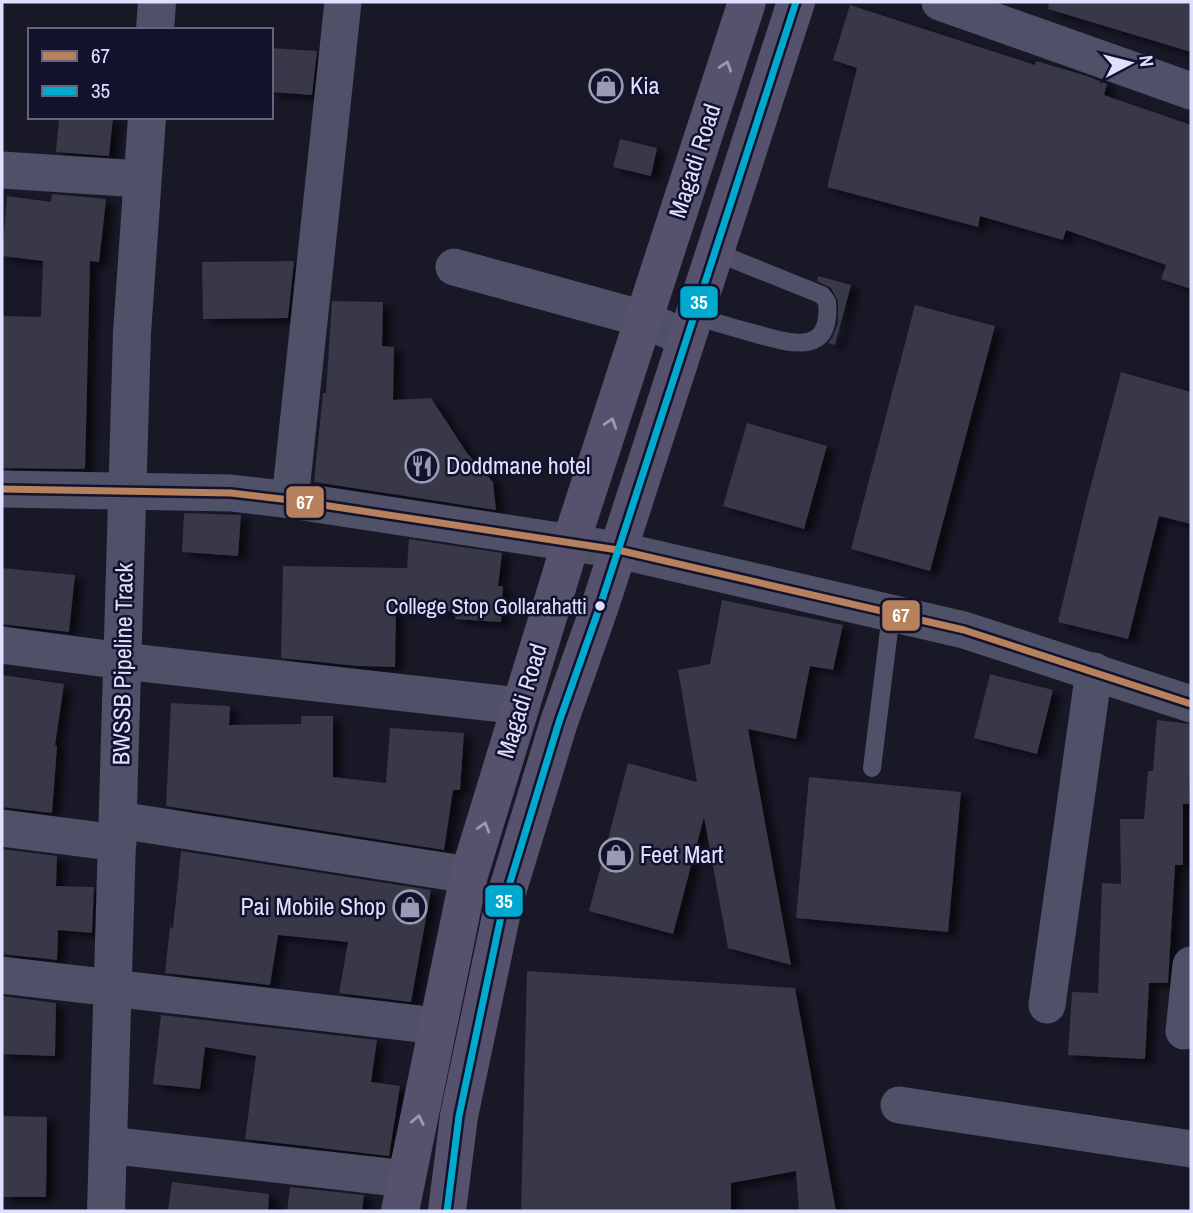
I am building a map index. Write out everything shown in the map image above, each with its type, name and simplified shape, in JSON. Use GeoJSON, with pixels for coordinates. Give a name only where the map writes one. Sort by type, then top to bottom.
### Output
{"type":"FeatureCollection","features":[{"type":"Feature","properties":{"kind":"main road","name":"Magadi Road"},"geometry":{"type":"LineString","coordinates":[[403,1195],[469,876],[571,542],[747,2]]}},
{"type":"Feature","properties":{"kind":"main road","name":"Magadi Road"},"geometry":{"type":"LineString","coordinates":[[446,1211],[459,1116],[504,902],[559,722],[618,550],[796,2]]}},
{"type":"Feature","properties":{"kind":"street"},"geometry":{"type":"LineString","coordinates":[[155,28],[157,2]]}},
{"type":"Feature","properties":{"kind":"street"},"geometry":{"type":"LineString","coordinates":[[290,500],[344,2]]}},
{"type":"Feature","properties":{"kind":"street"},"geometry":{"type":"LineString","coordinates":[[940,2],[1191,91]]}},
{"type":"Feature","properties":{"kind":"street","name":"BWSSB Pipeline Track"},"geometry":{"type":"LineString","coordinates":[[106,1211],[132,333],[147,119]]}},
{"type":"Feature","properties":{"kind":"street"},"geometry":{"type":"LineString","coordinates":[[2,170],[141,179]]}},
{"type":"Feature","properties":{"kind":"street"},"geometry":{"type":"LineString","coordinates":[[454,267],[644,319],[691,328]]}},
{"type":"Feature","properties":{"kind":"street"},"geometry":{"type":"LineString","coordinates":[[2,489],[231,493],[618,550],[964,630],[1191,704]]}},
{"type":"Feature","properties":{"kind":"street"},"geometry":{"type":"LineString","coordinates":[[2,645],[520,706]]}},
{"type":"Feature","properties":{"kind":"street"},"geometry":{"type":"LineString","coordinates":[[1046,1005],[1094,671]]}},
{"type":"Feature","properties":{"kind":"street"},"geometry":{"type":"LineString","coordinates":[[2,828],[118,832],[469,876]]}},
{"type":"Feature","properties":{"kind":"street"},"geometry":{"type":"LineString","coordinates":[[1184,1031],[1191,965]]}},
{"type":"Feature","properties":{"kind":"street"},"geometry":{"type":"LineString","coordinates":[[2,975],[437,1026]]}},
{"type":"Feature","properties":{"kind":"street"},"geometry":{"type":"LineString","coordinates":[[899,1105],[1191,1149]]}},
{"type":"Feature","properties":{"kind":"street"},"geometry":{"type":"LineString","coordinates":[[108,1145],[403,1195]]}},
{"type":"Feature","properties":{"kind":"lane"},"geometry":{"type":"LineString","coordinates":[[691,328],[791,344],[810,342],[820,337],[827,326],[827,302],[821,295],[715,252]]}},
{"type":"Feature","properties":{"kind":"lane"},"geometry":{"type":"LineString","coordinates":[[872,768],[891,614]]}},
{"type":"Feature","properties":{"kind":"building"},"geometry":{"type":"Polygon","coordinates":[[[1049,2],[1191,2],[1191,52],[1048,9],[1049,2]]]}},
{"type":"Feature","properties":{"kind":"building"},"geometry":{"type":"Polygon","coordinates":[[[850,5],[1035,65],[1036,61],[1087,76],[1107,84],[1104,95],[1191,125],[1191,289],[1161,279],[1166,265],[1066,230],[1063,240],[980,216],[978,227],[827,187],[857,68],[833,60],[850,5]]]}},
{"type":"Feature","properties":{"kind":"building"},"geometry":{"type":"Polygon","coordinates":[[[273,48],[317,51],[312,95],[273,92],[273,48]]]}},
{"type":"Feature","properties":{"kind":"building"},"geometry":{"type":"Polygon","coordinates":[[[59,119],[113,119],[109,156],[56,152],[59,119]]]}},
{"type":"Feature","properties":{"kind":"building"},"geometry":{"type":"Polygon","coordinates":[[[620,139],[657,148],[651,176],[613,167],[620,139]]]}},
{"type":"Feature","properties":{"kind":"building"},"geometry":{"type":"Polygon","coordinates":[[[52,194],[106,199],[99,262],[90,261],[85,469],[2,468],[2,316],[41,317],[43,261],[2,256],[7,196],[51,202],[52,194]]]}},
{"type":"Feature","properties":{"kind":"building"},"geometry":{"type":"Polygon","coordinates":[[[294,261],[288,318],[203,319],[202,262],[294,261]]]}},
{"type":"Feature","properties":{"kind":"building"},"geometry":{"type":"Polygon","coordinates":[[[818,276],[851,285],[835,345],[828,343],[838,323],[838,301],[831,288],[817,281],[818,276]]]}},
{"type":"Feature","properties":{"kind":"building"},"geometry":{"type":"Polygon","coordinates":[[[332,301],[383,302],[382,346],[394,347],[393,400],[431,398],[467,453],[493,482],[496,510],[314,482],[323,393],[326,393],[332,301]]]}},
{"type":"Feature","properties":{"kind":"building"},"geometry":{"type":"Polygon","coordinates":[[[915,305],[995,326],[930,571],[851,549],[915,305]]]}},
{"type":"Feature","properties":{"kind":"building"},"geometry":{"type":"Polygon","coordinates":[[[1121,372],[1191,392],[1191,524],[1159,516],[1128,639],[1058,622],[1121,372]]]}},
{"type":"Feature","properties":{"kind":"building"},"geometry":{"type":"Polygon","coordinates":[[[747,423],[827,446],[804,529],[723,506],[747,423]]]}},
{"type":"Feature","properties":{"kind":"building"},"geometry":{"type":"Polygon","coordinates":[[[184,513],[241,515],[238,556],[182,552],[184,513]]]}},
{"type":"Feature","properties":{"kind":"building"},"geometry":{"type":"Polygon","coordinates":[[[409,539],[502,553],[498,586],[503,586],[501,622],[455,619],[456,612],[396,607],[395,667],[281,658],[283,566],[407,568],[409,539]]]}},
{"type":"Feature","properties":{"kind":"building"},"geometry":{"type":"Polygon","coordinates":[[[2,568],[75,575],[69,632],[2,624],[2,568]]]}},
{"type":"Feature","properties":{"kind":"building"},"geometry":{"type":"Polygon","coordinates":[[[722,600],[843,625],[833,670],[810,666],[796,739],[748,729],[791,965],[728,948],[704,817],[673,934],[589,911],[628,763],[697,782],[678,670],[710,664],[722,600]]]}},
{"type":"Feature","properties":{"kind":"building"},"geometry":{"type":"Polygon","coordinates":[[[990,674],[1053,690],[1037,754],[974,738],[990,674]]]}},
{"type":"Feature","properties":{"kind":"building"},"geometry":{"type":"Polygon","coordinates":[[[2,675],[64,684],[55,745],[52,813],[2,807],[2,675]]]}},
{"type":"Feature","properties":{"kind":"building"},"geometry":{"type":"Polygon","coordinates":[[[171,703],[230,706],[229,725],[301,724],[301,716],[333,716],[333,777],[386,783],[390,728],[464,733],[460,790],[453,790],[444,850],[166,806],[171,703]]]}},
{"type":"Feature","properties":{"kind":"building"},"geometry":{"type":"Polygon","coordinates":[[[1157,720],[1191,724],[1189,804],[1183,804],[1183,865],[1175,865],[1168,983],[1149,983],[1145,1059],[1068,1055],[1072,992],[1098,993],[1102,883],[1121,884],[1120,819],[1144,819],[1148,771],[1153,771],[1157,720]]]}},
{"type":"Feature","properties":{"kind":"building"},"geometry":{"type":"Polygon","coordinates":[[[809,777],[961,792],[948,932],[796,918],[809,777]]]}},
{"type":"Feature","properties":{"kind":"building"},"geometry":{"type":"Polygon","coordinates":[[[2,849],[57,856],[56,886],[94,887],[92,933],[58,930],[57,960],[2,954],[2,849]]]}},
{"type":"Feature","properties":{"kind":"building"},"geometry":{"type":"Polygon","coordinates":[[[181,851],[431,890],[411,1002],[339,993],[348,942],[278,935],[270,985],[165,973],[181,851]]]}},
{"type":"Feature","properties":{"kind":"building"},"geometry":{"type":"Polygon","coordinates":[[[527,971],[795,988],[836,1211],[799,1211],[796,1171],[731,1183],[731,1211],[521,1211],[527,971]]]}},
{"type":"Feature","properties":{"kind":"building"},"geometry":{"type":"Polygon","coordinates":[[[2,996],[56,1003],[55,1056],[2,1054],[2,996]]]}},
{"type":"Feature","properties":{"kind":"building"},"geometry":{"type":"Polygon","coordinates":[[[161,1015],[377,1040],[371,1082],[400,1086],[389,1156],[245,1139],[256,1056],[205,1047],[200,1089],[153,1084],[161,1015]]]}},
{"type":"Feature","properties":{"kind":"building"},"geometry":{"type":"Polygon","coordinates":[[[2,1116],[47,1117],[46,1197],[2,1197],[2,1116]]]}},
{"type":"Feature","properties":{"kind":"building"},"geometry":{"type":"Polygon","coordinates":[[[172,1182],[269,1194],[268,1211],[168,1211],[172,1182]]]}},
{"type":"Feature","properties":{"kind":"building"},"geometry":{"type":"Polygon","coordinates":[[[290,1187],[364,1195],[362,1211],[287,1211],[290,1187]]]}},
{"type":"Feature","properties":{"kind":"transit line","name":"35"},"geometry":{"type":"LineString","coordinates":[[447,1211],[459,1116],[504,902],[559,722],[600,606],[796,2]]}},
{"type":"Feature","properties":{"kind":"transit line","name":"67"},"geometry":{"type":"LineString","coordinates":[[2,489],[231,493],[618,550],[964,630],[1191,704]]}},
{"type":"Feature","properties":{"kind":"place","name":"Kia"},"geometry":{"type":"Point","coordinates":[606,86]}},
{"type":"Feature","properties":{"kind":"place","name":"Doddmane hotel"},"geometry":{"type":"Point","coordinates":[422,466]}},
{"type":"Feature","properties":{"kind":"place","name":"College Stop Gollarahatti"},"geometry":{"type":"Point","coordinates":[600,606]}},
{"type":"Feature","properties":{"kind":"place","name":"Feet Mart"},"geometry":{"type":"Point","coordinates":[616,855]}},
{"type":"Feature","properties":{"kind":"place","name":"Pai Mobile Shop"},"geometry":{"type":"Point","coordinates":[410,907]}}]}
